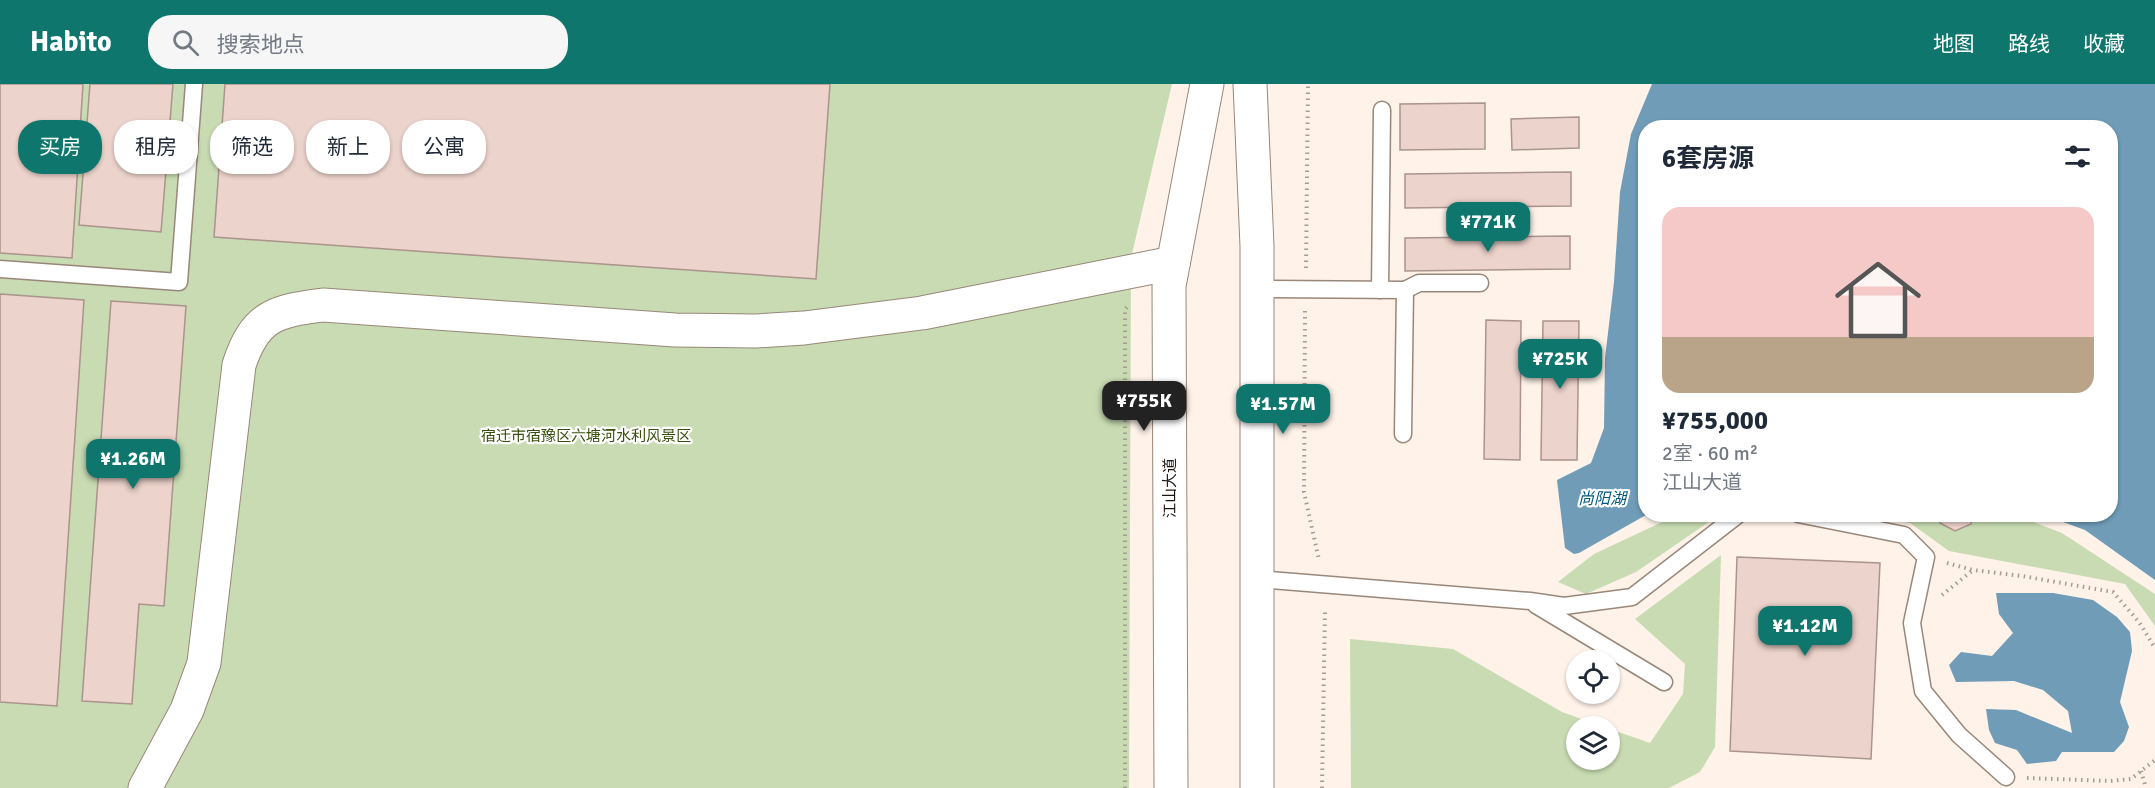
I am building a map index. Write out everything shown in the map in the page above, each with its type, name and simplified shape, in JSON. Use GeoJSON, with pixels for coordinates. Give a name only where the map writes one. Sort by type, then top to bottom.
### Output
{"type":"FeatureCollection","features":[{"type":"Feature","properties":{"kind":"main road","name":"江山大道"},"geometry":{"type":"LineString","coordinates":[[1171,788],[1169,286],[1207,84]]}},
{"type":"Feature","properties":{"kind":"main road"},"geometry":{"type":"LineString","coordinates":[[1250,84],[1257,289],[1257,788]]}},
{"type":"Feature","properties":{"kind":"main road"},"geometry":{"type":"LineString","coordinates":[[145,788],[187,710],[204,663],[239,365],[246,343],[263,322],[287,309],[323,305],[675,330],[756,331],[804,328],[922,313],[1173,263]]}},
{"type":"Feature","properties":{"kind":"lane"},"geometry":{"type":"LineString","coordinates":[[0,269],[179,282],[194,84]]}},
{"type":"Feature","properties":{"kind":"lane"},"geometry":{"type":"LineString","coordinates":[[1380,290],[1382,110]]}},
{"type":"Feature","properties":{"kind":"lane"},"geometry":{"type":"LineString","coordinates":[[1257,289],[1405,290],[1419,283],[1480,283]]}},
{"type":"Feature","properties":{"kind":"lane"},"geometry":{"type":"LineString","coordinates":[[1403,434],[1405,290]]}},
{"type":"Feature","properties":{"kind":"lane"},"geometry":{"type":"LineString","coordinates":[[1257,579],[1530,601],[1564,606],[1632,597],[1729,522]]}},
{"type":"Feature","properties":{"kind":"lane"},"geometry":{"type":"LineString","coordinates":[[1838,522],[1904,535],[1926,557],[1912,623],[1923,691],[1959,735],[2006,777]]}},
{"type":"Feature","properties":{"kind":"lane"},"geometry":{"type":"LineString","coordinates":[[1530,601],[1664,682]]}},
{"type":"Feature","properties":{"kind":"path"},"geometry":{"type":"LineString","coordinates":[[1308,84],[1304,492],[1325,585],[1322,788]]}},
{"type":"Feature","properties":{"kind":"path"},"geometry":{"type":"LineString","coordinates":[[1125,788],[1125,309],[1133,302]]}},
{"type":"Feature","properties":{"kind":"path"},"geometry":{"type":"LineString","coordinates":[[1926,557],[1973,570],[2113,592],[2139,622],[2155,648]]}},
{"type":"Feature","properties":{"kind":"path"},"geometry":{"type":"LineString","coordinates":[[2006,777],[2110,781],[2131,779],[2155,760]]}},
{"type":"Feature","properties":{"kind":"path"},"geometry":{"type":"LineString","coordinates":[[2141,771],[2146,788]]}},
{"type":"Feature","properties":{"kind":"green space","name":"宿迁市宿豫区六塘河水利风景区"},"geometry":{"type":"Polygon","coordinates":[[[0,84],[1172,84],[1131,258],[1129,788],[0,788],[0,84]]]}},
{"type":"Feature","properties":{"kind":"green space"},"geometry":{"type":"Polygon","coordinates":[[[1662,522],[1709,522],[1636,572],[1586,594],[1558,582],[1594,554],[1662,522]]]}},
{"type":"Feature","properties":{"kind":"green space"},"geometry":{"type":"Polygon","coordinates":[[[1905,522],[2033,522],[2062,533],[2155,594],[2155,626],[2125,584],[1949,551],[1910,523],[1905,522]]]}},
{"type":"Feature","properties":{"kind":"green space"},"geometry":{"type":"Polygon","coordinates":[[[1721,555],[1715,747],[1700,772],[1669,788],[1351,788],[1350,639],[1453,649],[1562,712],[1573,716],[1566,716],[1566,770],[1620,770],[1620,732],[1650,743],[1683,694],[1685,664],[1635,619],[1721,555]]]}},
{"type":"Feature","properties":{"kind":"water","name":"尚阳湖"},"geometry":{"type":"Polygon","coordinates":[[[1652,84],[2155,84],[2155,580],[2085,530],[2063,522],[2118,522],[2118,120],[1638,120],[1638,520],[1579,553],[1574,554],[1565,548],[1557,480],[1591,463],[1604,428],[1605,358],[1614,282],[1620,192],[1631,134],[1652,84]]]}},
{"type":"Feature","properties":{"kind":"water"},"geometry":{"type":"Polygon","coordinates":[[[1996,593],[2053,593],[2093,600],[2117,617],[2130,632],[2132,651],[2120,702],[2129,727],[2124,741],[2114,752],[2062,752],[2056,761],[2027,764],[2017,750],[1995,743],[1989,730],[1986,709],[2016,710],[2072,733],[2068,711],[2043,690],[2014,681],[1956,682],[1949,665],[1961,652],[1992,656],[2013,633],[1999,614],[1996,593]]]}},
{"type":"Feature","properties":{"kind":"building"},"geometry":{"type":"Polygon","coordinates":[[[0,84],[83,84],[81,120],[18,120],[18,174],[77,174],[72,258],[0,253],[0,84]]]}},
{"type":"Feature","properties":{"kind":"building"},"geometry":{"type":"Polygon","coordinates":[[[90,84],[173,84],[170,120],[114,120],[114,174],[166,174],[161,232],[79,225],[83,174],[102,174],[102,120],[87,120],[90,84]]]}},
{"type":"Feature","properties":{"kind":"building"},"geometry":{"type":"Polygon","coordinates":[[[225,84],[830,84],[816,279],[214,237],[219,174],[294,174],[294,120],[222,120],[225,84]]]}},
{"type":"Feature","properties":{"kind":"building"},"geometry":{"type":"Polygon","coordinates":[[[1485,103],[1485,149],[1400,150],[1400,104],[1485,103]]]}},
{"type":"Feature","properties":{"kind":"building"},"geometry":{"type":"Polygon","coordinates":[[[1579,117],[1579,148],[1512,150],[1511,119],[1579,117]]]}},
{"type":"Feature","properties":{"kind":"building"},"geometry":{"type":"Polygon","coordinates":[[[1571,172],[1571,206],[1405,208],[1405,174],[1571,172]]]}},
{"type":"Feature","properties":{"kind":"building"},"geometry":{"type":"Polygon","coordinates":[[[1570,236],[1570,269],[1405,271],[1405,238],[1570,236]]]}},
{"type":"Feature","properties":{"kind":"building"},"geometry":{"type":"Polygon","coordinates":[[[0,294],[84,300],[57,706],[0,702],[0,294]]]}},
{"type":"Feature","properties":{"kind":"building"},"geometry":{"type":"Polygon","coordinates":[[[111,301],[186,306],[164,606],[139,604],[132,704],[82,701],[111,301]]]}},
{"type":"Feature","properties":{"kind":"building"},"geometry":{"type":"Polygon","coordinates":[[[1486,320],[1521,321],[1520,460],[1484,459],[1486,320]]]}},
{"type":"Feature","properties":{"kind":"building"},"geometry":{"type":"Polygon","coordinates":[[[1543,321],[1579,321],[1577,460],[1541,460],[1543,321]]]}},
{"type":"Feature","properties":{"kind":"building"},"geometry":{"type":"Polygon","coordinates":[[[1940,522],[1971,522],[1955,531],[1940,522]]]}},
{"type":"Feature","properties":{"kind":"building"},"geometry":{"type":"Polygon","coordinates":[[[1737,557],[1880,563],[1871,759],[1730,751],[1737,557]]]}}]}
